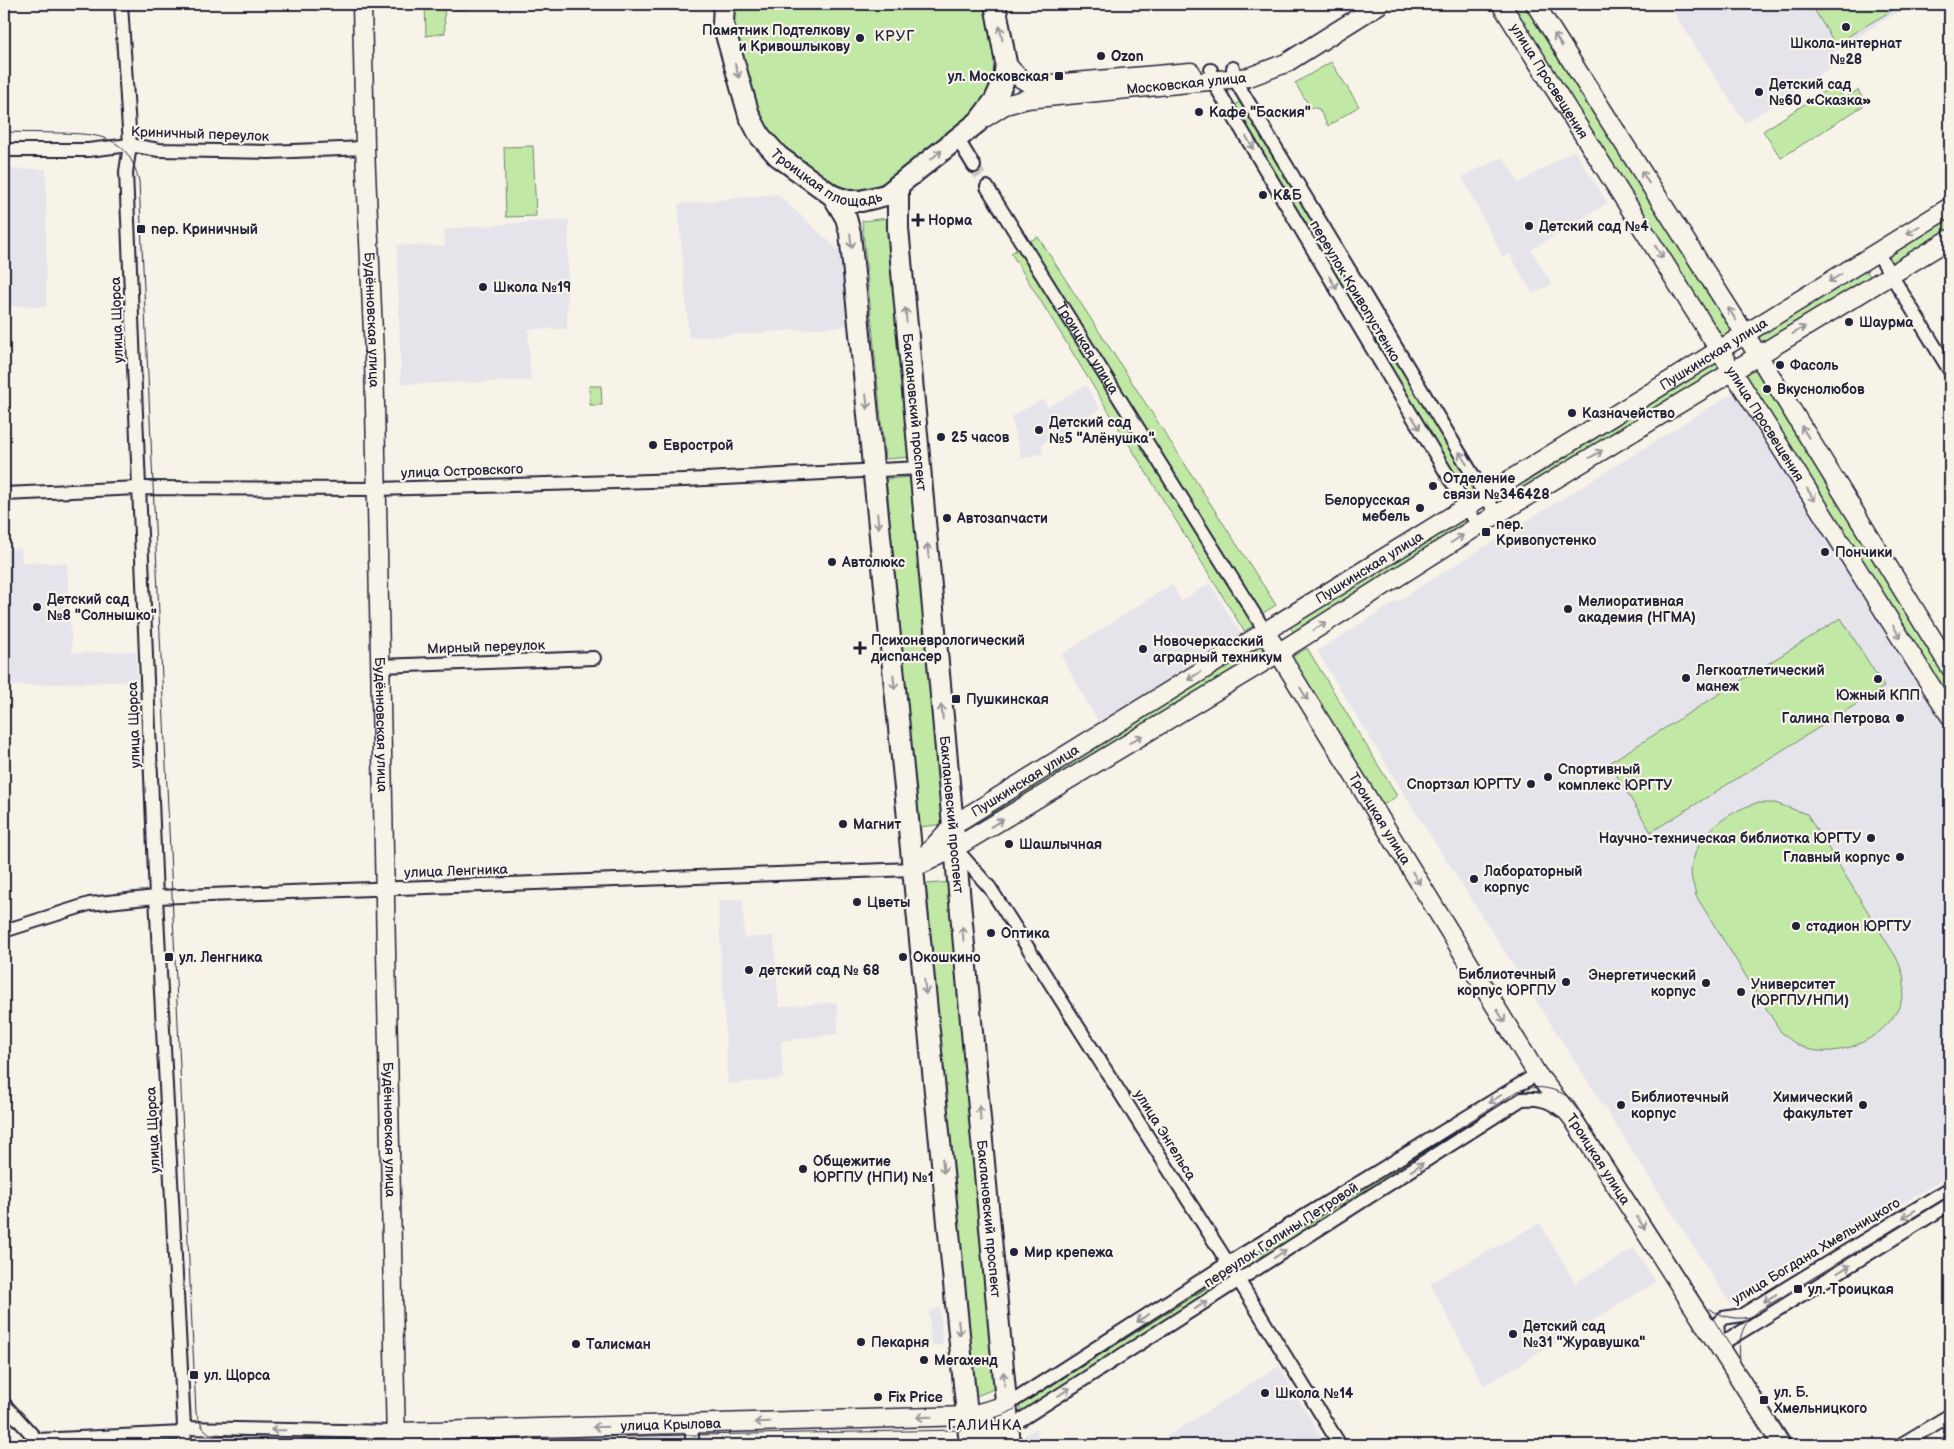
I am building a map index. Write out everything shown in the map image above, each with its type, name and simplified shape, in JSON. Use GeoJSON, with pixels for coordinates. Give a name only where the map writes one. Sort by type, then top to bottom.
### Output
{"type":"FeatureCollection","features":[{"type":"Feature","properties":{"kind":"main road"},"geometry":{"type":"LineString","coordinates":[[708,4],[724,24]]}},
{"type":"Feature","properties":{"kind":"main road","name":"Троицкая площадь"},"geometry":{"type":"LineString","coordinates":[[724,4],[724,24],[750,115],[760,136],[778,156],[833,196],[848,201],[873,199],[886,195],[978,122],[1000,92],[1006,63],[995,4]]}},
{"type":"Feature","properties":{"kind":"main road","name":"Баклановский проспект"},"geometry":{"type":"LineString","coordinates":[[898,185],[898,228],[1009,1436]]}},
{"type":"Feature","properties":{"kind":"main road"},"geometry":{"type":"LineString","coordinates":[[833,196],[846,218],[850,233],[970,1445]]}},
{"type":"Feature","properties":{"kind":"street","name":"улица Щорса"},"geometry":{"type":"LineString","coordinates":[[121,4],[130,145],[126,172],[156,897],[184,1435]]}},
{"type":"Feature","properties":{"kind":"street","name":"Будённовская улица"},"geometry":{"type":"LineString","coordinates":[[362,4],[365,148],[374,340],[396,1439]]}},
{"type":"Feature","properties":{"kind":"street","name":"Московская улица"},"geometry":{"type":"LineString","coordinates":[[1234,74],[1281,55],[1363,4]]}},
{"type":"Feature","properties":{"kind":"street","name":"Московская улица"},"geometry":{"type":"LineString","coordinates":[[978,122],[1005,106],[1027,99],[1268,71],[1286,63],[1380,4]]}},
{"type":"Feature","properties":{"kind":"street","name":"улица Просвещения"},"geometry":{"type":"LineString","coordinates":[[1501,4],[1950,716]]}},
{"type":"Feature","properties":{"kind":"street","name":"улица Просвещения"},"geometry":{"type":"LineString","coordinates":[[1535,4],[1758,356],[1950,667]]}},
{"type":"Feature","properties":{"kind":"street","name":"Московская улица"},"geometry":{"type":"LineString","coordinates":[[1006,63],[1020,79],[1029,84],[1040,85],[1212,76]]}},
{"type":"Feature","properties":{"kind":"street","name":"переулок Кривопустенко"},"geometry":{"type":"LineString","coordinates":[[1234,74],[1497,515]]}},
{"type":"Feature","properties":{"kind":"street","name":"переулок Кривопустенко"},"geometry":{"type":"LineString","coordinates":[[1212,76],[1478,526]]}},
{"type":"Feature","properties":{"kind":"street"},"geometry":{"type":"LineString","coordinates":[[957,138],[974,166]]}},
{"type":"Feature","properties":{"kind":"street","name":"Криничный переулок"},"geometry":{"type":"LineString","coordinates":[[4,150],[88,150],[130,145],[158,150],[269,152],[365,148]]}},
{"type":"Feature","properties":{"kind":"street","name":"Троицкая улица"},"geometry":{"type":"LineString","coordinates":[[987,187],[1279,652],[1537,1074],[1573,1119],[1718,1339],[1782,1445]]}},
{"type":"Feature","properties":{"kind":"street","name":"Пушкинская улица"},"geometry":{"type":"LineString","coordinates":[[913,869],[953,825],[1484,494],[1950,207]]}},
{"type":"Feature","properties":{"kind":"street","name":"Пушкинская улица"},"geometry":{"type":"LineString","coordinates":[[913,869],[955,848],[1279,652],[1478,526],[1950,239]]}},
{"type":"Feature","properties":{"kind":"street"},"geometry":{"type":"LineString","coordinates":[[1877,252],[1950,371]]}},
{"type":"Feature","properties":{"kind":"street","name":"улица Островского"},"geometry":{"type":"LineString","coordinates":[[4,494],[139,488],[377,489],[874,472],[920,468]]}},
{"type":"Feature","properties":{"kind":"street","name":"Мирный переулок"},"geometry":{"type":"LineString","coordinates":[[380,666],[594,658]]}},
{"type":"Feature","properties":{"kind":"street","name":"улица Энгельса"},"geometry":{"type":"LineString","coordinates":[[955,848],[990,888],[1239,1280],[1340,1445]]}},
{"type":"Feature","properties":{"kind":"street","name":"улица Ленгника"},"geometry":{"type":"LineString","coordinates":[[4,931],[88,904],[156,897],[913,869]]}},
{"type":"Feature","properties":{"kind":"street","name":"переулок Галины Петровой"},"geometry":{"type":"LineString","coordinates":[[1006,1405],[1228,1263],[1537,1074]]}},
{"type":"Feature","properties":{"kind":"street","name":"переулок Галины Петровой"},"geometry":{"type":"LineString","coordinates":[[1009,1436],[1239,1280],[1522,1099],[1536,1098],[1551,1102],[1573,1119]]}},
{"type":"Feature","properties":{"kind":"street","name":"улица Богдана Хмельницкого"},"geometry":{"type":"LineString","coordinates":[[1718,1339],[1717,1324],[1722,1318],[1742,1315],[1950,1188]]}},
{"type":"Feature","properties":{"kind":"street"},"geometry":{"type":"LineString","coordinates":[[1718,1339],[1950,1204]]}},
{"type":"Feature","properties":{"kind":"street"},"geometry":{"type":"LineString","coordinates":[[4,1404],[37,1442]]}},
{"type":"Feature","properties":{"kind":"street","name":"улица Крылова"},"geometry":{"type":"LineString","coordinates":[[37,1442],[184,1435],[396,1439],[692,1424],[968,1416],[1006,1405]]}},
{"type":"Feature","properties":{"kind":"street"},"geometry":{"type":"LineString","coordinates":[[1900,1445],[1950,1415]]}},
{"type":"Feature","properties":{"kind":"street"},"geometry":{"type":"LineString","coordinates":[[692,1424],[692,1445]]}},
{"type":"Feature","properties":{"kind":"street"},"geometry":{"type":"LineString","coordinates":[[974,1445],[1009,1436]]}},
{"type":"Feature","properties":{"kind":"shaded area","name":"Детский сад №60 «Сказка»"},"geometry":{"type":"Polygon","coordinates":[[[1668,4],[1910,4],[1834,52],[1840,62],[1745,123],[1668,4]]]}},
{"type":"Feature","properties":{"kind":"shaded area","name":"Детский сад №4"},"geometry":{"type":"Polygon","coordinates":[[[1574,150],[1608,203],[1531,250],[1552,284],[1533,294],[1509,254],[1503,257],[1462,177],[1503,157],[1519,183],[1574,150]]]}},
{"type":"Feature","properties":{"kind":"shaded area"},"geometry":{"type":"Polygon","coordinates":[[[4,169],[46,169],[46,307],[4,306],[4,169]]]}},
{"type":"Feature","properties":{"kind":"shaded area"},"geometry":{"type":"Polygon","coordinates":[[[777,194],[843,254],[849,326],[689,338],[678,204],[777,194]]]}},
{"type":"Feature","properties":{"kind":"shaded area","name":"Школа №19"},"geometry":{"type":"Polygon","coordinates":[[[569,219],[567,329],[528,329],[531,381],[401,384],[397,245],[445,246],[444,229],[569,219]]]}},
{"type":"Feature","properties":{"kind":"shaded area","name":"Детский сад №5 \"Алёнушка\""},"geometry":{"type":"Polygon","coordinates":[[[1086,385],[1100,409],[1042,444],[1043,453],[1022,459],[1011,417],[1043,399],[1048,407],[1086,385]]]}},
{"type":"Feature","properties":{"kind":"shaded area","name":"Университет (ЮРГПУ/НПИ)"},"geometry":{"type":"Polygon","coordinates":[[[1736,391],[1950,732],[1950,1175],[1731,1305],[1414,810],[1317,651],[1736,391]]]}},
{"type":"Feature","properties":{"kind":"shaded area","name":"Детский сад №8 \"Солнышко\""},"geometry":{"type":"Polygon","coordinates":[[[21,548],[22,562],[67,563],[72,653],[136,651],[137,681],[4,686],[4,549],[21,548]]]}},
{"type":"Feature","properties":{"kind":"shaded area","name":"Новочеркасский аграрный техникум"},"geometry":{"type":"Polygon","coordinates":[[[1210,583],[1241,634],[1098,722],[1061,655],[1172,584],[1181,601],[1210,583]]]}},
{"type":"Feature","properties":{"kind":"shaded area","name":"детский сад № 68"},"geometry":{"type":"Polygon","coordinates":[[[743,899],[744,938],[774,936],[779,1007],[837,1002],[838,1034],[781,1041],[783,1079],[728,1084],[718,900],[743,899]]]}},
{"type":"Feature","properties":{"kind":"shaded area","name":"Детский сад №31 \"Журавушка\""},"geometry":{"type":"Polygon","coordinates":[[[1540,1223],[1575,1283],[1634,1248],[1656,1282],[1484,1386],[1430,1283],[1540,1223]]]}},
{"type":"Feature","properties":{"kind":"shaded area"},"geometry":{"type":"Polygon","coordinates":[[[940,1308],[943,1345],[931,1345],[929,1310],[940,1308]]]}},
{"type":"Feature","properties":{"kind":"shaded area","name":"Школа №14"},"geometry":{"type":"Polygon","coordinates":[[[1279,1366],[1326,1445],[1166,1445],[1163,1439],[1279,1366]]]}},
{"type":"Feature","properties":{"kind":"shaded area"},"geometry":{"type":"Polygon","coordinates":[[[1036,1428],[1039,1445],[1025,1445],[1024,1436],[1036,1428]]]}},
{"type":"Feature","properties":{"kind":"green space"},"geometry":{"type":"Polygon","coordinates":[[[425,4],[467,4],[465,10],[444,8],[445,33],[426,36],[425,4]]]}},
{"type":"Feature","properties":{"kind":"green space"},"geometry":{"type":"Polygon","coordinates":[[[732,4],[989,4],[998,77],[988,101],[892,179],[867,188],[848,188],[830,181],[791,154],[776,140],[768,129],[745,75],[735,36],[732,4]]]}},
{"type":"Feature","properties":{"kind":"green space"},"geometry":{"type":"Polygon","coordinates":[[[1505,4],[1528,4],[1739,330],[1718,342],[1505,4]]]}},
{"type":"Feature","properties":{"kind":"green space","name":"Школа-интернат №28"},"geometry":{"type":"Polygon","coordinates":[[[1811,4],[1903,4],[1835,44],[1811,4]]]}},
{"type":"Feature","properties":{"kind":"green space"},"geometry":{"type":"Polygon","coordinates":[[[1331,62],[1359,106],[1328,126],[1319,109],[1310,107],[1295,83],[1331,62]]]}},
{"type":"Feature","properties":{"kind":"green space"},"geometry":{"type":"Polygon","coordinates":[[[1834,85],[1844,98],[1858,90],[1866,104],[1781,158],[1763,131],[1834,85]]]}},
{"type":"Feature","properties":{"kind":"green space"},"geometry":{"type":"Polygon","coordinates":[[[1244,99],[1477,490],[1466,496],[1232,107],[1244,99]]]}},
{"type":"Feature","properties":{"kind":"green space"},"geometry":{"type":"Polygon","coordinates":[[[533,146],[536,216],[506,217],[504,147],[533,146]]]}},
{"type":"Feature","properties":{"kind":"green space"},"geometry":{"type":"Polygon","coordinates":[[[1950,216],[1950,230],[1890,267],[1884,256],[1950,216]]]}},
{"type":"Feature","properties":{"kind":"green space"},"geometry":{"type":"Polygon","coordinates":[[[888,218],[911,457],[885,459],[862,221],[888,218]]]}},
{"type":"Feature","properties":{"kind":"green space"},"geometry":{"type":"Polygon","coordinates":[[[1038,237],[1276,605],[1260,615],[1027,242],[1038,237]]]}},
{"type":"Feature","properties":{"kind":"green space"},"geometry":{"type":"Polygon","coordinates":[[[1020,248],[1257,624],[1244,631],[1011,253],[1020,248]]]}},
{"type":"Feature","properties":{"kind":"green space"},"geometry":{"type":"Polygon","coordinates":[[[1865,268],[1872,280],[1759,347],[1752,335],[1865,268]]]}},
{"type":"Feature","properties":{"kind":"green space"},"geometry":{"type":"Polygon","coordinates":[[[1716,356],[1726,372],[1498,510],[1488,496],[1716,356]]]}},
{"type":"Feature","properties":{"kind":"green space"},"geometry":{"type":"Polygon","coordinates":[[[1759,364],[1950,672],[1950,714],[1740,376],[1759,364]]]}},
{"type":"Feature","properties":{"kind":"green space"},"geometry":{"type":"Polygon","coordinates":[[[589,386],[601,386],[602,405],[590,405],[589,386]]]}},
{"type":"Feature","properties":{"kind":"green space"},"geometry":{"type":"Polygon","coordinates":[[[912,477],[945,824],[919,827],[886,479],[912,477]]]}},
{"type":"Feature","properties":{"kind":"green space"},"geometry":{"type":"Polygon","coordinates":[[[1465,513],[1472,525],[1296,636],[1287,622],[1465,513]]]}},
{"type":"Feature","properties":{"kind":"green space"},"geometry":{"type":"Polygon","coordinates":[[[1841,618],[1884,687],[1651,832],[1609,763],[1841,618]]]}},
{"type":"Feature","properties":{"kind":"green space"},"geometry":{"type":"Polygon","coordinates":[[[1258,641],[1266,653],[965,838],[958,826],[1258,641]]]}},
{"type":"Feature","properties":{"kind":"green space"},"geometry":{"type":"Polygon","coordinates":[[[1307,648],[1397,796],[1380,807],[1287,660],[1307,648]]]}},
{"type":"Feature","properties":{"kind":"green space","name":"стадион ЮРГТУ"},"geometry":{"type":"Polygon","coordinates":[[[1756,803],[1775,803],[1807,814],[1896,957],[1901,969],[1904,982],[1902,997],[1897,1011],[1888,1024],[1876,1034],[1848,1048],[1833,1051],[1813,1050],[1794,1042],[1781,1032],[1696,896],[1691,873],[1693,860],[1704,837],[1722,820],[1756,803]]]}},
{"type":"Feature","properties":{"kind":"green space"},"geometry":{"type":"Polygon","coordinates":[[[952,882],[1001,1386],[974,1397],[926,884],[952,882]]]}},
{"type":"Feature","properties":{"kind":"green space"},"geometry":{"type":"Polygon","coordinates":[[[1518,1089],[1523,1097],[1241,1275],[1234,1265],[1518,1089]]]}},
{"type":"Feature","properties":{"kind":"green space"},"geometry":{"type":"Polygon","coordinates":[[[1217,1275],[1224,1286],[1021,1414],[1019,1401],[1217,1275]]]}},
{"type":"Feature","properties":{"kind":"green space"},"geometry":{"type":"Polygon","coordinates":[[[143,1441],[143,1445],[59,1445],[143,1441]]]}},
{"type":"Feature","properties":{"kind":"tunnel"},"geometry":{"type":"LineString","coordinates":[[974,166],[987,187]]}},
{"type":"Feature","properties":{"kind":"tram line"},"geometry":{"type":"LineString","coordinates":[[4,132],[99,136],[110,140],[127,154],[134,166],[139,181],[196,1413],[203,1428],[210,1434],[383,1441],[960,1430],[1008,1413],[1518,1091],[1546,1088],[1572,1099],[1792,1445]]}},
{"type":"Feature","properties":{"kind":"tram line"},"geometry":{"type":"LineString","coordinates":[[1740,1360],[1742,1334],[1746,1323],[1755,1313],[1950,1195]]}},
{"type":"Feature","properties":{"kind":"tram line"},"geometry":{"type":"LineString","coordinates":[[1709,1309],[1731,1317],[1754,1316]]}},
{"type":"Feature","properties":{"kind":"place","name":"Школа-интернат №28"},"geometry":{"type":"Point","coordinates":[1846,27]}},
{"type":"Feature","properties":{"kind":"place","name":"Памятник Подтелкову и Кривошлыкову"},"geometry":{"type":"Point","coordinates":[860,38]}},
{"type":"Feature","properties":{"kind":"place","name":"Ozon"},"geometry":{"type":"Point","coordinates":[1101,56]}},
{"type":"Feature","properties":{"kind":"place","name":"ул. Московская"},"geometry":{"type":"Point","coordinates":[1059,76]}},
{"type":"Feature","properties":{"kind":"place","name":"Детский сад №60 «Сказка»"},"geometry":{"type":"Point","coordinates":[1759,92]}},
{"type":"Feature","properties":{"kind":"place","name":"Кафе \"Баския\""},"geometry":{"type":"Point","coordinates":[1199,112]}},
{"type":"Feature","properties":{"kind":"place","name":"К&Б"},"geometry":{"type":"Point","coordinates":[1263,195]}},
{"type":"Feature","properties":{"kind":"place","name":"Норма"},"geometry":{"type":"Point","coordinates":[918,220]}},
{"type":"Feature","properties":{"kind":"place","name":"Детский сад №4"},"geometry":{"type":"Point","coordinates":[1529,226]}},
{"type":"Feature","properties":{"kind":"place","name":"пер. Криничный"},"geometry":{"type":"Point","coordinates":[141,229]}},
{"type":"Feature","properties":{"kind":"place","name":"Школа №19"},"geometry":{"type":"Point","coordinates":[483,287]}},
{"type":"Feature","properties":{"kind":"place","name":"Шаурма"},"geometry":{"type":"Point","coordinates":[1849,322]}},
{"type":"Feature","properties":{"kind":"place","name":"Фасоль"},"geometry":{"type":"Point","coordinates":[1780,365]}},
{"type":"Feature","properties":{"kind":"place","name":"Вкуснолюбов"},"geometry":{"type":"Point","coordinates":[1767,389]}},
{"type":"Feature","properties":{"kind":"place","name":"Казначейство"},"geometry":{"type":"Point","coordinates":[1572,413]}},
{"type":"Feature","properties":{"kind":"place","name":"Детский сад №5 \"Алёнушка\""},"geometry":{"type":"Point","coordinates":[1039,430]}},
{"type":"Feature","properties":{"kind":"place","name":"25 часов"},"geometry":{"type":"Point","coordinates":[941,437]}},
{"type":"Feature","properties":{"kind":"place","name":"Еврострой"},"geometry":{"type":"Point","coordinates":[653,445]}},
{"type":"Feature","properties":{"kind":"place","name":"Отделение связи №346428"},"geometry":{"type":"Point","coordinates":[1433,486]}},
{"type":"Feature","properties":{"kind":"place","name":"Белорусская мебель"},"geometry":{"type":"Point","coordinates":[1420,508]}},
{"type":"Feature","properties":{"kind":"place","name":"Автозапчасти"},"geometry":{"type":"Point","coordinates":[947,518]}},
{"type":"Feature","properties":{"kind":"place","name":"пер. Кривопустенко"},"geometry":{"type":"Point","coordinates":[1486,532]}},
{"type":"Feature","properties":{"kind":"place","name":"Пончики"},"geometry":{"type":"Point","coordinates":[1825,552]}},
{"type":"Feature","properties":{"kind":"place","name":"Автолюкс"},"geometry":{"type":"Point","coordinates":[832,562]}},
{"type":"Feature","properties":{"kind":"place","name":"Детский сад №8 \"Солнышко\""},"geometry":{"type":"Point","coordinates":[37,607]}},
{"type":"Feature","properties":{"kind":"place","name":"Мелиоративная академия (НГМА)"},"geometry":{"type":"Point","coordinates":[1568,609]}},
{"type":"Feature","properties":{"kind":"place","name":"Психоневрологический диспансер"},"geometry":{"type":"Point","coordinates":[860,648]}},
{"type":"Feature","properties":{"kind":"place","name":"Новочеркасский аграрный техникум"},"geometry":{"type":"Point","coordinates":[1143,649]}},
{"type":"Feature","properties":{"kind":"place","name":"Легкоатлетический манеж"},"geometry":{"type":"Point","coordinates":[1686,678]}},
{"type":"Feature","properties":{"kind":"place","name":"Южный КПП"},"geometry":{"type":"Point","coordinates":[1878,679]}},
{"type":"Feature","properties":{"kind":"place","name":"Пушкинская"},"geometry":{"type":"Point","coordinates":[956,699]}},
{"type":"Feature","properties":{"kind":"place","name":"Галина Петрова"},"geometry":{"type":"Point","coordinates":[1900,718]}},
{"type":"Feature","properties":{"kind":"place","name":"Спортивный комплекс ЮРГТУ"},"geometry":{"type":"Point","coordinates":[1548,777]}},
{"type":"Feature","properties":{"kind":"place","name":"Спортзал ЮРГТУ"},"geometry":{"type":"Point","coordinates":[1531,784]}},
{"type":"Feature","properties":{"kind":"place","name":"Магнит"},"geometry":{"type":"Point","coordinates":[843,824]}},
{"type":"Feature","properties":{"kind":"place","name":"Научно-техническая библиотка ЮРГТУ"},"geometry":{"type":"Point","coordinates":[1871,838]}},
{"type":"Feature","properties":{"kind":"place","name":"Шашлычная"},"geometry":{"type":"Point","coordinates":[1009,844]}},
{"type":"Feature","properties":{"kind":"place","name":"Главный корпус"},"geometry":{"type":"Point","coordinates":[1900,857]}},
{"type":"Feature","properties":{"kind":"place","name":"Лабораторный корпус"},"geometry":{"type":"Point","coordinates":[1474,879]}},
{"type":"Feature","properties":{"kind":"place","name":"Цветы"},"geometry":{"type":"Point","coordinates":[857,902]}},
{"type":"Feature","properties":{"kind":"place","name":"стадион ЮРГТУ"},"geometry":{"type":"Point","coordinates":[1796,926]}},
{"type":"Feature","properties":{"kind":"place","name":"Оптика"},"geometry":{"type":"Point","coordinates":[991,933]}},
{"type":"Feature","properties":{"kind":"place","name":"ул. Ленгника"},"geometry":{"type":"Point","coordinates":[169,957]}},
{"type":"Feature","properties":{"kind":"place","name":"Окошкино"},"geometry":{"type":"Point","coordinates":[903,957]}},
{"type":"Feature","properties":{"kind":"place","name":"детский сад № 68"},"geometry":{"type":"Point","coordinates":[749,970]}},
{"type":"Feature","properties":{"kind":"place","name":"Библиотечный корпус ЮРГПУ"},"geometry":{"type":"Point","coordinates":[1566,982]}},
{"type":"Feature","properties":{"kind":"place","name":"Энергетический корпус"},"geometry":{"type":"Point","coordinates":[1706,983]}},
{"type":"Feature","properties":{"kind":"place","name":"Университет (ЮРГПУ/НПИ)"},"geometry":{"type":"Point","coordinates":[1741,992]}},
{"type":"Feature","properties":{"kind":"place","name":"Библиотечный корпус"},"geometry":{"type":"Point","coordinates":[1621,1105]}},
{"type":"Feature","properties":{"kind":"place","name":"Химический факультет"},"geometry":{"type":"Point","coordinates":[1863,1105]}},
{"type":"Feature","properties":{"kind":"place","name":"Общежитие ЮРГПУ (НПИ) №1"},"geometry":{"type":"Point","coordinates":[803,1169]}},
{"type":"Feature","properties":{"kind":"place","name":"Мир крепежа"},"geometry":{"type":"Point","coordinates":[1014,1252]}},
{"type":"Feature","properties":{"kind":"place","name":"ул. Троицкая"},"geometry":{"type":"Point","coordinates":[1798,1289]}},
{"type":"Feature","properties":{"kind":"place","name":"Детский сад №31 \"Журавушка\""},"geometry":{"type":"Point","coordinates":[1513,1334]}},
{"type":"Feature","properties":{"kind":"place","name":"Пекарня"},"geometry":{"type":"Point","coordinates":[861,1342]}},
{"type":"Feature","properties":{"kind":"place","name":"Талисман"},"geometry":{"type":"Point","coordinates":[576,1344]}},
{"type":"Feature","properties":{"kind":"place","name":"Мегахенд"},"geometry":{"type":"Point","coordinates":[924,1360]}},
{"type":"Feature","properties":{"kind":"place","name":"ул. Щорса"},"geometry":{"type":"Point","coordinates":[194,1375]}},
{"type":"Feature","properties":{"kind":"place","name":"Школа №14"},"geometry":{"type":"Point","coordinates":[1265,1393]}},
{"type":"Feature","properties":{"kind":"place","name":"Fix Price"},"geometry":{"type":"Point","coordinates":[878,1397]}},
{"type":"Feature","properties":{"kind":"place","name":"ул. Б. Хмельницкого"},"geometry":{"type":"Point","coordinates":[1764,1400]}},
{"type":"Feature","properties":{"kind":"district","name":"КРУГ"},"geometry":{"type":"Point","coordinates":[895,36]}},
{"type":"Feature","properties":{"kind":"district","name":"ГАЛИНКА"},"geometry":{"type":"Point","coordinates":[985,1425]}}]}
